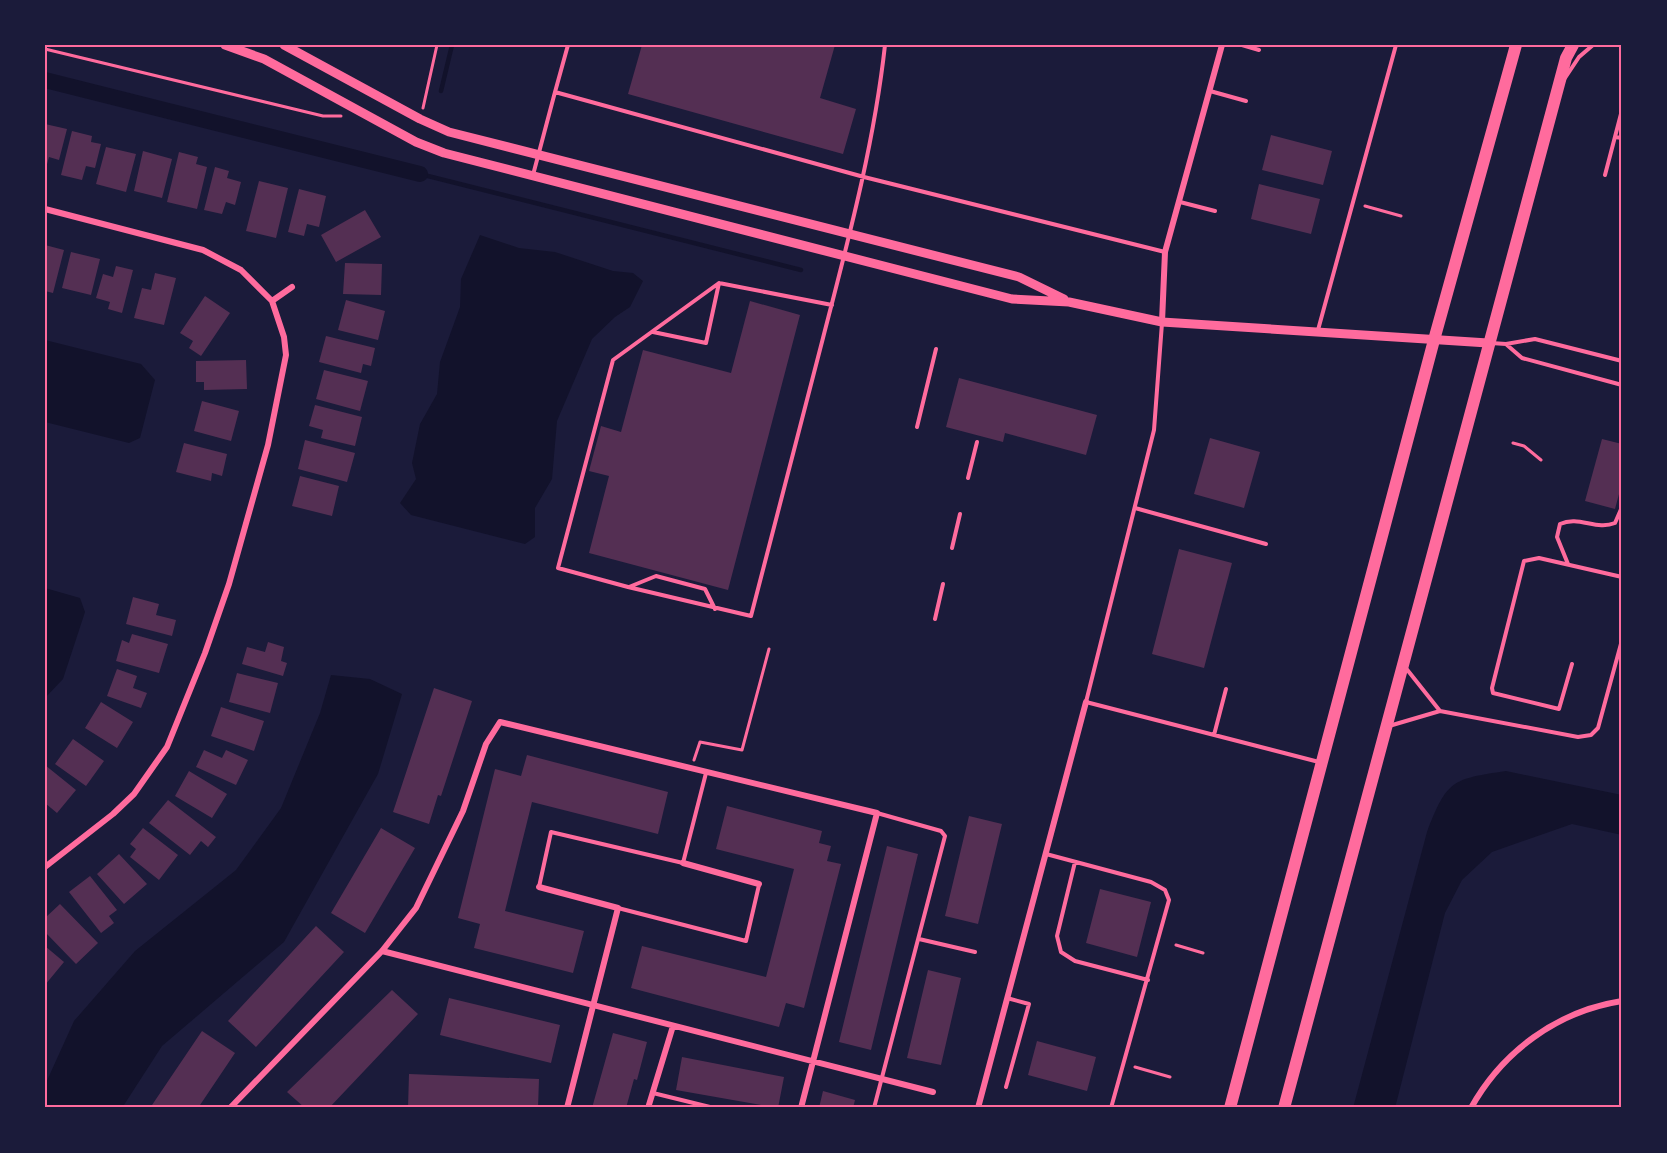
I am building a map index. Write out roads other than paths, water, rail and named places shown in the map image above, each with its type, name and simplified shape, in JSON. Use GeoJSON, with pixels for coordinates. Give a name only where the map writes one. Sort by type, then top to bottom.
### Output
{"type":"FeatureCollection","features":[{"type":"Feature","properties":{"kind":"main road"},"geometry":{"type":"LineString","coordinates":[[1230,1108],[1434,340],[1516,45]]}},
{"type":"Feature","properties":{"kind":"main road"},"geometry":{"type":"LineString","coordinates":[[1562,45],[1566,58]]}},
{"type":"Feature","properties":{"kind":"main road"},"geometry":{"type":"LineString","coordinates":[[1284,1108],[1488,343],[1566,58],[1573,45]]}},
{"type":"Feature","properties":{"kind":"street"},"geometry":{"type":"LineString","coordinates":[[225,45],[264,59],[363,115],[416,142],[444,153],[1012,299],[1069,302],[1162,322],[1488,343]]}},
{"type":"Feature","properties":{"kind":"street"},"geometry":{"type":"LineString","coordinates":[[284,45],[420,119],[449,132],[539,153],[849,236],[1019,277],[1069,302]]}},
{"type":"Feature","properties":{"kind":"street"},"geometry":{"type":"LineString","coordinates":[[1162,322],[1165,252],[1222,45]]}},
{"type":"Feature","properties":{"kind":"street"},"geometry":{"type":"LineString","coordinates":[[45,209],[203,249],[241,270],[272,301],[282,327],[285,355],[268,445],[229,585],[179,721],[162,755],[134,794],[45,867]]}},
{"type":"Feature","properties":{"kind":"street"},"geometry":{"type":"LineString","coordinates":[[272,301],[292,287]]}},
{"type":"Feature","properties":{"kind":"street"},"geometry":{"type":"LineString","coordinates":[[978,1108],[1086,702]]}},
{"type":"Feature","properties":{"kind":"street"},"geometry":{"type":"LineString","coordinates":[[230,1108],[382,951],[416,908],[463,812],[486,744],[500,722],[877,813],[801,1108]]}},
{"type":"Feature","properties":{"kind":"street"},"geometry":{"type":"LineString","coordinates":[[682,863],[759,884]]}},
{"type":"Feature","properties":{"kind":"street"},"geometry":{"type":"LineString","coordinates":[[539,886],[618,908],[567,1108]]}},
{"type":"Feature","properties":{"kind":"street"},"geometry":{"type":"LineString","coordinates":[[382,951],[933,1092]]}},
{"type":"Feature","properties":{"kind":"street"},"geometry":{"type":"LineString","coordinates":[[1471,1108],[1500,1065],[1533,1037],[1582,1012],[1622,1001]]}},
{"type":"Feature","properties":{"kind":"street"},"geometry":{"type":"LineString","coordinates":[[648,1108],[673,1026]]}},
{"type":"Feature","properties":{"kind":"lane"},"geometry":{"type":"LineString","coordinates":[[534,175],[568,45]]}},
{"type":"Feature","properties":{"kind":"lane"},"geometry":{"type":"LineString","coordinates":[[831,305],[719,282],[613,360],[558,568],[715,609],[751,616],[864,177],[885,45]]}},
{"type":"Feature","properties":{"kind":"lane"},"geometry":{"type":"LineString","coordinates":[[1242,45],[1259,50]]}},
{"type":"Feature","properties":{"kind":"lane"},"geometry":{"type":"LineString","coordinates":[[1318,331],[1396,45]]}},
{"type":"Feature","properties":{"kind":"lane"},"geometry":{"type":"LineString","coordinates":[[1559,89],[1579,57],[1593,45]]}},
{"type":"Feature","properties":{"kind":"lane"},"geometry":{"type":"LineString","coordinates":[[1210,91],[1246,101]]}},
{"type":"Feature","properties":{"kind":"lane"},"geometry":{"type":"LineString","coordinates":[[555,92],[864,177],[1165,252]]}},
{"type":"Feature","properties":{"kind":"lane"},"geometry":{"type":"LineString","coordinates":[[1605,175],[1622,110]]}},
{"type":"Feature","properties":{"kind":"lane"},"geometry":{"type":"LineString","coordinates":[[1615,137],[1622,138]]}},
{"type":"Feature","properties":{"kind":"lane"},"geometry":{"type":"LineString","coordinates":[[1180,202],[1215,211]]}},
{"type":"Feature","properties":{"kind":"lane"},"geometry":{"type":"LineString","coordinates":[[652,332],[706,343],[719,282]]}},
{"type":"Feature","properties":{"kind":"lane"},"geometry":{"type":"LineString","coordinates":[[1162,322],[1154,430],[1086,702],[1321,762]]}},
{"type":"Feature","properties":{"kind":"lane"},"geometry":{"type":"LineString","coordinates":[[1488,343],[1506,344],[1535,339],[1622,361]]}},
{"type":"Feature","properties":{"kind":"lane"},"geometry":{"type":"LineString","coordinates":[[1506,344],[1522,358],[1622,385]]}},
{"type":"Feature","properties":{"kind":"lane"},"geometry":{"type":"LineString","coordinates":[[916,427],[936,349]]}},
{"type":"Feature","properties":{"kind":"lane"},"geometry":{"type":"LineString","coordinates":[[968,478],[977,442]]}},
{"type":"Feature","properties":{"kind":"lane"},"geometry":{"type":"LineString","coordinates":[[1568,564],[1557,537],[1560,524],[1570,520],[1605,527],[1615,523],[1622,507]]}},
{"type":"Feature","properties":{"kind":"lane"},"geometry":{"type":"LineString","coordinates":[[1135,508],[1266,544]]}},
{"type":"Feature","properties":{"kind":"lane"},"geometry":{"type":"LineString","coordinates":[[952,548],[960,514]]}},
{"type":"Feature","properties":{"kind":"lane"},"geometry":{"type":"LineString","coordinates":[[1572,664],[1559,709],[1496,696],[1492,688],[1524,561],[1539,558],[1622,577]]}},
{"type":"Feature","properties":{"kind":"lane"},"geometry":{"type":"LineString","coordinates":[[628,587],[656,576],[683,581],[705,590],[715,609]]}},
{"type":"Feature","properties":{"kind":"lane"},"geometry":{"type":"LineString","coordinates":[[935,619],[943,584]]}},
{"type":"Feature","properties":{"kind":"lane"},"geometry":{"type":"LineString","coordinates":[[1386,726],[1440,711],[1578,737],[1590,735],[1599,728],[1622,640]]}},
{"type":"Feature","properties":{"kind":"lane"},"geometry":{"type":"LineString","coordinates":[[1402,663],[1440,711]]}},
{"type":"Feature","properties":{"kind":"lane"},"geometry":{"type":"LineString","coordinates":[[1214,735],[1226,690]]}},
{"type":"Feature","properties":{"kind":"lane"},"geometry":{"type":"LineString","coordinates":[[539,886],[551,832],[682,863],[706,773]]}},
{"type":"Feature","properties":{"kind":"lane"},"geometry":{"type":"LineString","coordinates":[[874,1108],[945,836],[941,831],[877,813]]}},
{"type":"Feature","properties":{"kind":"lane"},"geometry":{"type":"LineString","coordinates":[[1046,854],[1151,882],[1165,890],[1168,900],[1148,980],[1111,1108]]}},
{"type":"Feature","properties":{"kind":"lane"},"geometry":{"type":"LineString","coordinates":[[1076,862],[1057,936],[1061,952],[1075,961],[1148,980]]}},
{"type":"Feature","properties":{"kind":"lane"},"geometry":{"type":"LineString","coordinates":[[618,908],[746,941],[759,884]]}},
{"type":"Feature","properties":{"kind":"lane"},"geometry":{"type":"LineString","coordinates":[[919,939],[975,952]]}},
{"type":"Feature","properties":{"kind":"lane"},"geometry":{"type":"LineString","coordinates":[[1006,1087],[1029,1004],[1007,998]]}},
{"type":"Feature","properties":{"kind":"lane"},"geometry":{"type":"LineString","coordinates":[[652,1093],[714,1108]]}},
{"type":"Feature","properties":{"kind":"waterway"},"geometry":{"type":"LineString","coordinates":[[441,91],[452,45]]}},
{"type":"Feature","properties":{"kind":"waterway"},"geometry":{"type":"LineString","coordinates":[[45,80],[420,174]]}},
{"type":"Feature","properties":{"kind":"waterway"},"geometry":{"type":"LineString","coordinates":[[420,174],[801,270]]}}]}
